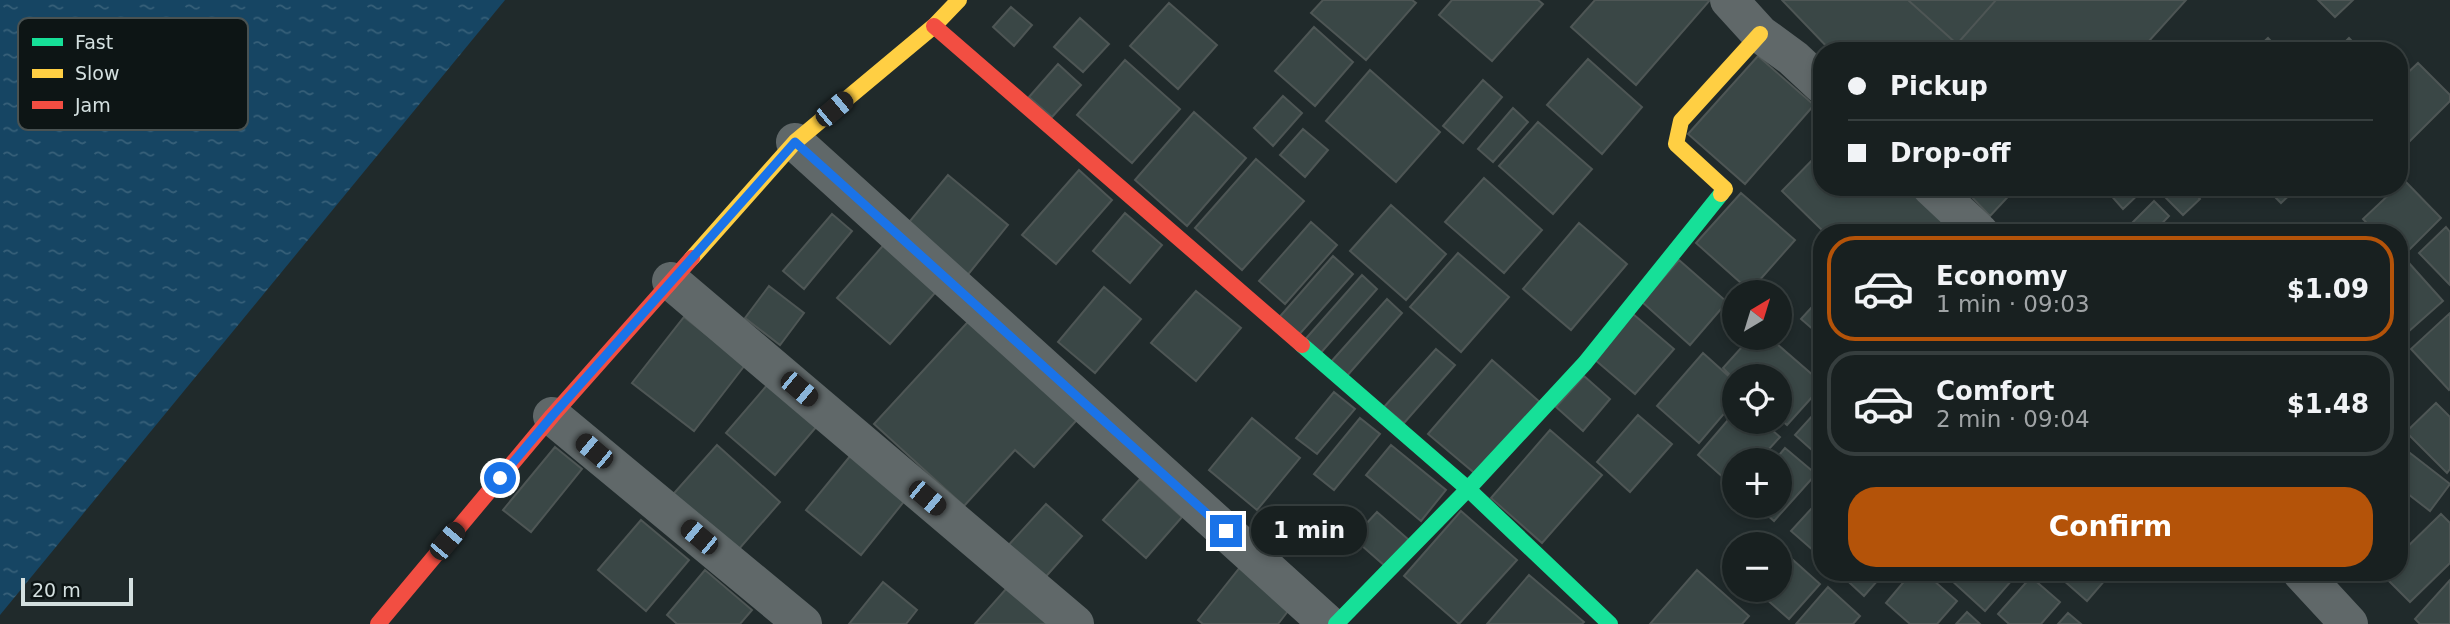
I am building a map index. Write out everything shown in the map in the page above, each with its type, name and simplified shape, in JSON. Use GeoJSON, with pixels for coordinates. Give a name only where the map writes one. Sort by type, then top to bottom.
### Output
{"type":"FeatureCollection","features":[{"type":"Feature","properties":{"kind":"street"},"geometry":{"type":"LineString","coordinates":[[378,624],[552,416],[795,142],[934,26],[959,0]]}},
{"type":"Feature","properties":{"kind":"street"},"geometry":{"type":"LineString","coordinates":[[1729,0],[1760,34],[1813,77]]}},
{"type":"Feature","properties":{"kind":"street"},"geometry":{"type":"LineString","coordinates":[[934,26],[1468,489],[1610,624]]}},
{"type":"Feature","properties":{"kind":"street"},"geometry":{"type":"LineString","coordinates":[[1336,624],[1468,489],[1585,363],[1725,189],[1676,144],[1681,121],[1760,34]]}},
{"type":"Feature","properties":{"kind":"street"},"geometry":{"type":"LineString","coordinates":[[795,142],[1328,624]]}},
{"type":"Feature","properties":{"kind":"street"},"geometry":{"type":"LineString","coordinates":[[1941,196],[1970,224]]}},
{"type":"Feature","properties":{"kind":"street"},"geometry":{"type":"LineString","coordinates":[[671,281],[1076,624]]}},
{"type":"Feature","properties":{"kind":"street"},"geometry":{"type":"LineString","coordinates":[[552,416],[803,624]]}},
{"type":"Feature","properties":{"kind":"street"},"geometry":{"type":"LineString","coordinates":[[2309,581],[2349,624]]}},
{"type":"Feature","properties":{"kind":"water"},"geometry":{"type":"Polygon","coordinates":[[[0,0],[505,0],[0,615],[0,0]]]}},
{"type":"Feature","properties":{"kind":"building"},"geometry":{"type":"Polygon","coordinates":[[[1323,0],[1412,0],[1416,3],[1366,60],[1311,13],[1323,0]]]}},
{"type":"Feature","properties":{"kind":"building"},"geometry":{"type":"Polygon","coordinates":[[[1452,0],[1538,0],[1543,4],[1492,61],[1439,15],[1452,0]]]}},
{"type":"Feature","properties":{"kind":"building"},"geometry":{"type":"Polygon","coordinates":[[[1595,0],[1710,0],[1636,85],[1571,27],[1595,0]]]}},
{"type":"Feature","properties":{"kind":"building"},"geometry":{"type":"Polygon","coordinates":[[[1782,0],[2186,0],[2148,42],[1822,42],[1782,0]]]}},
{"type":"Feature","properties":{"kind":"building"},"geometry":{"type":"Polygon","coordinates":[[[1908,0],[1996,0],[1959,42],[1955,42],[1908,0]]]}},
{"type":"Feature","properties":{"kind":"building"},"geometry":{"type":"Polygon","coordinates":[[[2318,0],[2353,0],[2335,17],[2318,0]]]}},
{"type":"Feature","properties":{"kind":"building"},"geometry":{"type":"Polygon","coordinates":[[[1169,3],[1217,45],[1178,89],[1130,46],[1169,3]]]}},
{"type":"Feature","properties":{"kind":"building"},"geometry":{"type":"Polygon","coordinates":[[[1011,7],[1032,25],[1014,46],[993,27],[1011,7]]]}},
{"type":"Feature","properties":{"kind":"building"},"geometry":{"type":"Polygon","coordinates":[[[1080,18],[1109,44],[1083,72],[1054,47],[1080,18]]]}},
{"type":"Feature","properties":{"kind":"building"},"geometry":{"type":"Polygon","coordinates":[[[1314,27],[1353,62],[1315,106],[1275,71],[1314,27]]]}},
{"type":"Feature","properties":{"kind":"building"},"geometry":{"type":"Polygon","coordinates":[[[1758,56],[1813,104],[1745,184],[1688,134],[1758,56]]]}},
{"type":"Feature","properties":{"kind":"building"},"geometry":{"type":"Polygon","coordinates":[[[1588,59],[1642,107],[1602,154],[1547,105],[1588,59]]]}},
{"type":"Feature","properties":{"kind":"building"},"geometry":{"type":"Polygon","coordinates":[[[1125,60],[1180,109],[1132,163],[1077,115],[1125,60]]]}},
{"type":"Feature","properties":{"kind":"building"},"geometry":{"type":"Polygon","coordinates":[[[2418,63],[2450,95],[2450,101],[2408,143],[2408,72],[2418,63]]]}},
{"type":"Feature","properties":{"kind":"building"},"geometry":{"type":"Polygon","coordinates":[[[1058,64],[1081,85],[1052,117],[1029,97],[1058,64]]]}},
{"type":"Feature","properties":{"kind":"building"},"geometry":{"type":"Polygon","coordinates":[[[1370,70],[1440,132],[1396,182],[1326,121],[1370,70]]]}},
{"type":"Feature","properties":{"kind":"building"},"geometry":{"type":"Polygon","coordinates":[[[1483,80],[1502,97],[1463,143],[1443,126],[1483,80]]]}},
{"type":"Feature","properties":{"kind":"building"},"geometry":{"type":"Polygon","coordinates":[[[1283,96],[1302,113],[1273,146],[1254,128],[1283,96]]]}},
{"type":"Feature","properties":{"kind":"building"},"geometry":{"type":"Polygon","coordinates":[[[1513,108],[1528,122],[1493,162],[1478,149],[1513,108]]]}},
{"type":"Feature","properties":{"kind":"building"},"geometry":{"type":"Polygon","coordinates":[[[1194,112],[1246,158],[1187,226],[1135,180],[1194,112]]]}},
{"type":"Feature","properties":{"kind":"building"},"geometry":{"type":"Polygon","coordinates":[[[1538,122],[1592,169],[1553,214],[1499,166],[1538,122]]]}},
{"type":"Feature","properties":{"kind":"building"},"geometry":{"type":"Polygon","coordinates":[[[1303,129],[1328,150],[1305,177],[1280,155],[1303,129]]]}},
{"type":"Feature","properties":{"kind":"building"},"geometry":{"type":"Polygon","coordinates":[[[1256,159],[1304,201],[1242,270],[1195,228],[1256,159]]]}},
{"type":"Feature","properties":{"kind":"building"},"geometry":{"type":"Polygon","coordinates":[[[1813,159],[1813,196],[1927,196],[1956,224],[1816,224],[1782,191],[1813,159]]]}},
{"type":"Feature","properties":{"kind":"building"},"geometry":{"type":"Polygon","coordinates":[[[1079,170],[1112,200],[1056,264],[1022,235],[1079,170]]]}},
{"type":"Feature","properties":{"kind":"building"},"geometry":{"type":"Polygon","coordinates":[[[948,175],[1008,225],[966,277],[905,227],[948,175]]]}},
{"type":"Feature","properties":{"kind":"building"},"geometry":{"type":"Polygon","coordinates":[[[1484,178],[1542,230],[1504,273],[1445,222],[1484,178]]]}},
{"type":"Feature","properties":{"kind":"building"},"geometry":{"type":"Polygon","coordinates":[[[2408,184],[2441,218],[2408,251],[2408,224],[2368,224],[2363,219],[2387,196],[2408,196],[2408,184]]]}},
{"type":"Feature","properties":{"kind":"building"},"geometry":{"type":"Polygon","coordinates":[[[1741,193],[1795,240],[1760,280],[1738,280],[1696,243],[1741,193]]]}},
{"type":"Feature","properties":{"kind":"building"},"geometry":{"type":"Polygon","coordinates":[[[1971,196],[2009,196],[1990,216],[1971,196]]]}},
{"type":"Feature","properties":{"kind":"building"},"geometry":{"type":"Polygon","coordinates":[[[2112,196],[2137,196],[2123,209],[2112,196]]]}},
{"type":"Feature","properties":{"kind":"building"},"geometry":{"type":"Polygon","coordinates":[[[2164,196],[2197,196],[2200,199],[2183,215],[2164,196]]]}},
{"type":"Feature","properties":{"kind":"building"},"geometry":{"type":"Polygon","coordinates":[[[2274,196],[2288,196],[2281,203],[2274,196]]]}},
{"type":"Feature","properties":{"kind":"building"},"geometry":{"type":"Polygon","coordinates":[[[2154,201],[2169,216],[2161,224],[2131,224],[2154,201]]]}},
{"type":"Feature","properties":{"kind":"building"},"geometry":{"type":"Polygon","coordinates":[[[1391,205],[1446,254],[1406,300],[1350,251],[1391,205]]]}},
{"type":"Feature","properties":{"kind":"building"},"geometry":{"type":"Polygon","coordinates":[[[1125,213],[1162,245],[1130,283],[1093,251],[1125,213]]]}},
{"type":"Feature","properties":{"kind":"building"},"geometry":{"type":"Polygon","coordinates":[[[832,214],[852,231],[804,289],[783,271],[832,214]]]}},
{"type":"Feature","properties":{"kind":"building"},"geometry":{"type":"Polygon","coordinates":[[[1311,222],[1337,245],[1285,304],[1259,281],[1311,222]]]}},
{"type":"Feature","properties":{"kind":"building"},"geometry":{"type":"Polygon","coordinates":[[[1579,223],[1627,264],[1571,330],[1523,289],[1579,223]]]}},
{"type":"Feature","properties":{"kind":"building"},"geometry":{"type":"Polygon","coordinates":[[[2446,227],[2450,232],[2450,285],[2419,253],[2446,227]]]}},
{"type":"Feature","properties":{"kind":"building"},"geometry":{"type":"Polygon","coordinates":[[[888,240],[941,286],[890,344],[837,298],[888,240]]]}},
{"type":"Feature","properties":{"kind":"building"},"geometry":{"type":"Polygon","coordinates":[[[1458,253],[1509,297],[1461,352],[1410,307],[1458,253]]]}},
{"type":"Feature","properties":{"kind":"building"},"geometry":{"type":"Polygon","coordinates":[[[1333,256],[1353,274],[1296,338],[1276,321],[1333,256]]]}},
{"type":"Feature","properties":{"kind":"building"},"geometry":{"type":"Polygon","coordinates":[[[1679,260],[1722,298],[1722,308],[1690,345],[1642,302],[1679,260]]]}},
{"type":"Feature","properties":{"kind":"building"},"geometry":{"type":"Polygon","coordinates":[[[2408,264],[2443,301],[2408,332],[2408,264]]]}},
{"type":"Feature","properties":{"kind":"building"},"geometry":{"type":"Polygon","coordinates":[[[1362,275],[1377,289],[1318,356],[1302,343],[1362,275]]]}},
{"type":"Feature","properties":{"kind":"building"},"geometry":{"type":"Polygon","coordinates":[[[769,286],[804,313],[780,345],[745,318],[769,286]]]}},
{"type":"Feature","properties":{"kind":"building"},"geometry":{"type":"Polygon","coordinates":[[[1104,287],[1141,319],[1095,373],[1058,342],[1104,287]]]}},
{"type":"Feature","properties":{"kind":"building"},"geometry":{"type":"Polygon","coordinates":[[[1196,291],[1241,328],[1196,381],[1151,343],[1196,291]]]}},
{"type":"Feature","properties":{"kind":"building"},"geometry":{"type":"Polygon","coordinates":[[[1387,299],[1402,313],[1346,377],[1330,363],[1387,299]]]}},
{"type":"Feature","properties":{"kind":"building"},"geometry":{"type":"Polygon","coordinates":[[[1813,306],[1813,329],[1801,319],[1813,306]]]}},
{"type":"Feature","properties":{"kind":"building"},"geometry":{"type":"Polygon","coordinates":[[[977,312],[1085,411],[1034,467],[1015,450],[964,506],[874,424],[977,312]]]}},
{"type":"Feature","properties":{"kind":"building"},"geometry":{"type":"Polygon","coordinates":[[[2450,313],[2450,389],[2449,390],[2411,349],[2450,313]]]}},
{"type":"Feature","properties":{"kind":"building"},"geometry":{"type":"Polygon","coordinates":[[[1633,314],[1674,349],[1635,394],[1594,359],[1633,314]]]}},
{"type":"Feature","properties":{"kind":"building"},"geometry":{"type":"Polygon","coordinates":[[[684,317],[745,365],[694,431],[632,383],[684,317]]]}},
{"type":"Feature","properties":{"kind":"building"},"geometry":{"type":"Polygon","coordinates":[[[1436,349],[1455,365],[1404,423],[1384,407],[1436,349]]]}},
{"type":"Feature","properties":{"kind":"building"},"geometry":{"type":"Polygon","coordinates":[[[1739,350],[1784,350],[1813,375],[1813,396],[1792,419],[1792,364],[1727,364],[1739,350]]]}},
{"type":"Feature","properties":{"kind":"building"},"geometry":{"type":"Polygon","coordinates":[[[1703,353],[1722,370],[1722,416],[1699,443],[1657,406],[1703,353]]]}},
{"type":"Feature","properties":{"kind":"building"},"geometry":{"type":"Polygon","coordinates":[[[1492,360],[1541,403],[1478,476],[1428,434],[1492,360]]]}},
{"type":"Feature","properties":{"kind":"building"},"geometry":{"type":"Polygon","coordinates":[[[1584,376],[1610,399],[1583,431],[1556,407],[1584,376]]]}},
{"type":"Feature","properties":{"kind":"building"},"geometry":{"type":"Polygon","coordinates":[[[768,384],[817,426],[775,475],[726,433],[768,384]]]}},
{"type":"Feature","properties":{"kind":"building"},"geometry":{"type":"Polygon","coordinates":[[[1334,392],[1355,409],[1317,454],[1296,438],[1334,392]]]}},
{"type":"Feature","properties":{"kind":"building"},"geometry":{"type":"Polygon","coordinates":[[[2436,403],[2450,417],[2450,469],[2447,473],[2408,434],[2408,430],[2436,403]]]}},
{"type":"Feature","properties":{"kind":"building"},"geometry":{"type":"Polygon","coordinates":[[[1638,415],[1672,444],[1630,492],[1597,462],[1638,415]]]}},
{"type":"Feature","properties":{"kind":"building"},"geometry":{"type":"Polygon","coordinates":[[[1813,415],[1813,451],[1795,435],[1813,415]]]}},
{"type":"Feature","properties":{"kind":"building"},"geometry":{"type":"Polygon","coordinates":[[[1252,418],[1300,458],[1257,510],[1209,470],[1252,418]]]}},
{"type":"Feature","properties":{"kind":"building"},"geometry":{"type":"Polygon","coordinates":[[[1360,418],[1380,434],[1334,490],[1314,474],[1360,418]]]}},
{"type":"Feature","properties":{"kind":"building"},"geometry":{"type":"Polygon","coordinates":[[[1722,427],[1722,434],[1777,434],[1780,437],[1770,448],[1722,448],[1722,476],[1698,455],[1722,427]]]}},
{"type":"Feature","properties":{"kind":"building"},"geometry":{"type":"Polygon","coordinates":[[[1550,430],[1602,475],[1542,543],[1491,498],[1550,430]]]}},
{"type":"Feature","properties":{"kind":"building"},"geometry":{"type":"Polygon","coordinates":[[[717,445],[780,502],[732,557],[668,500],[717,445]]]}},
{"type":"Feature","properties":{"kind":"building"},"geometry":{"type":"Polygon","coordinates":[[[1391,445],[1446,490],[1421,521],[1366,475],[1391,445]]]}},
{"type":"Feature","properties":{"kind":"building"},"geometry":{"type":"Polygon","coordinates":[[[555,447],[582,469],[531,532],[503,510],[555,447]]]}},
{"type":"Feature","properties":{"kind":"building"},"geometry":{"type":"Polygon","coordinates":[[[2408,451],[2450,484],[2430,511],[2408,494],[2408,451]]]}},
{"type":"Feature","properties":{"kind":"building"},"geometry":{"type":"Polygon","coordinates":[[[1792,454],[1813,471],[1813,477],[1792,501],[1792,454]]]}},
{"type":"Feature","properties":{"kind":"building"},"geometry":{"type":"Polygon","coordinates":[[[851,455],[906,499],[861,555],[806,510],[851,455]]]}},
{"type":"Feature","properties":{"kind":"building"},"geometry":{"type":"Polygon","coordinates":[[[1140,479],[1182,517],[1146,558],[1103,520],[1140,479]]]}},
{"type":"Feature","properties":{"kind":"building"},"geometry":{"type":"Polygon","coordinates":[[[1046,504],[1082,536],[1041,582],[1005,549],[1046,504]]]}},
{"type":"Feature","properties":{"kind":"building"},"geometry":{"type":"Polygon","coordinates":[[[1813,507],[1813,550],[1791,531],[1813,507]]]}},
{"type":"Feature","properties":{"kind":"building"},"geometry":{"type":"Polygon","coordinates":[[[1461,511],[1517,560],[1459,624],[1404,576],[1461,511]]]}},
{"type":"Feature","properties":{"kind":"building"},"geometry":{"type":"Polygon","coordinates":[[[1377,512],[1409,540],[1385,566],[1353,538],[1377,512]]]}},
{"type":"Feature","properties":{"kind":"building"},"geometry":{"type":"Polygon","coordinates":[[[2441,514],[2450,523],[2450,563],[2410,602],[2389,581],[2408,581],[2408,546],[2441,514]]]}},
{"type":"Feature","properties":{"kind":"building"},"geometry":{"type":"Polygon","coordinates":[[[641,520],[689,560],[646,611],[598,570],[641,520]]]}},
{"type":"Feature","properties":{"kind":"building"},"geometry":{"type":"Polygon","coordinates":[[[1792,559],[1813,578],[1813,581],[1820,584],[1789,619],[1770,602],[1792,602],[1792,559]]]}},
{"type":"Feature","properties":{"kind":"building"},"geometry":{"type":"Polygon","coordinates":[[[1245,561],[1295,602],[1278,624],[1203,624],[1198,620],[1245,561]]]}},
{"type":"Feature","properties":{"kind":"building"},"geometry":{"type":"Polygon","coordinates":[[[705,570],[752,610],[740,624],[677,624],[667,615],[705,570]]]}},
{"type":"Feature","properties":{"kind":"building"},"geometry":{"type":"Polygon","coordinates":[[[1697,570],[1722,592],[1722,602],[1733,602],[1749,616],[1742,624],[1650,624],[1697,570]]]}},
{"type":"Feature","properties":{"kind":"building"},"geometry":{"type":"Polygon","coordinates":[[[1529,575],[1584,622],[1487,624],[1529,575]]]}},
{"type":"Feature","properties":{"kind":"building"},"geometry":{"type":"Polygon","coordinates":[[[1014,580],[1064,624],[975,624],[1014,580]]]}},
{"type":"Feature","properties":{"kind":"building"},"geometry":{"type":"Polygon","coordinates":[[[2450,580],[2450,624],[2420,624],[2415,619],[2450,580]]]}},
{"type":"Feature","properties":{"kind":"building"},"geometry":{"type":"Polygon","coordinates":[[[1848,581],[1877,581],[1864,596],[1848,581]]]}},
{"type":"Feature","properties":{"kind":"building"},"geometry":{"type":"Polygon","coordinates":[[[1904,581],[1934,581],[1957,601],[1937,624],[1910,624],[1886,603],[1904,581]]]}},
{"type":"Feature","properties":{"kind":"building"},"geometry":{"type":"Polygon","coordinates":[[[1952,581],[2011,581],[1985,611],[1952,581]]]}},
{"type":"Feature","properties":{"kind":"building"},"geometry":{"type":"Polygon","coordinates":[[[2027,581],[2036,581],[2060,602],[2041,624],[2009,624],[1998,614],[2027,581]]]}},
{"type":"Feature","properties":{"kind":"building"},"geometry":{"type":"Polygon","coordinates":[[[2064,581],[2104,581],[2087,601],[2064,581]]]}},
{"type":"Feature","properties":{"kind":"building"},"geometry":{"type":"Polygon","coordinates":[[[883,582],[917,610],[906,624],[849,624],[883,582]]]}},
{"type":"Feature","properties":{"kind":"building"},"geometry":{"type":"Polygon","coordinates":[[[1828,587],[1860,616],[1853,624],[1796,624],[1828,587]]]}},
{"type":"Feature","properties":{"kind":"building"},"geometry":{"type":"Polygon","coordinates":[[[1967,612],[1980,624],[1956,624],[1967,612]]]}},
{"type":"Feature","properties":{"kind":"building"},"geometry":{"type":"Polygon","coordinates":[[[2068,613],[2081,624],[2058,624],[2068,613]]]}},
{"type":"Feature","properties":{"kind":"traffic: fast"},"geometry":{"type":"LineString","coordinates":[[1336,624],[1468,489],[1585,363],[1721,194]]}},
{"type":"Feature","properties":{"kind":"traffic: fast"},"geometry":{"type":"LineString","coordinates":[[1302,345],[1468,489],[1610,624]]}},
{"type":"Feature","properties":{"kind":"traffic: slow"},"geometry":{"type":"LineString","coordinates":[[692,258],[795,142],[934,26],[959,0]]}},
{"type":"Feature","properties":{"kind":"traffic: slow"},"geometry":{"type":"LineString","coordinates":[[1721,194],[1725,189],[1676,144],[1681,121],[1760,34]]}},
{"type":"Feature","properties":{"kind":"traffic: jam"},"geometry":{"type":"LineString","coordinates":[[934,26],[1302,345]]}},
{"type":"Feature","properties":{"kind":"traffic: jam"},"geometry":{"type":"LineString","coordinates":[[378,624],[552,416],[692,258]]}},
{"type":"Feature","properties":{"kind":"route"},"geometry":{"type":"LineString","coordinates":[[500,478],[795,142],[1226,531]]}}]}
